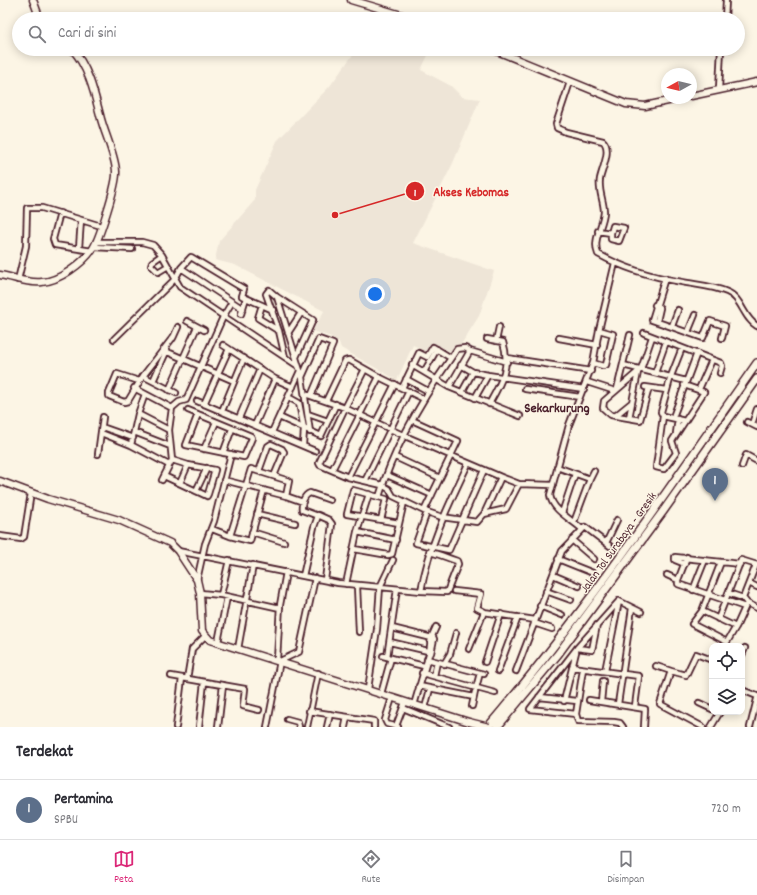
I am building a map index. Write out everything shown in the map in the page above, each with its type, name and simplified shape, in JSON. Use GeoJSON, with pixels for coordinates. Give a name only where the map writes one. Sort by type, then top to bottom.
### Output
{"type":"FeatureCollection","features":[{"type":"Feature","properties":{"kind":"highway","name":"Jalan Tol Surabaya - Gresik"},"geometry":{"type":"LineString","coordinates":[[489,727],[538,666],[628,548],[757,363]]}},
{"type":"Feature","properties":{"kind":"highway","name":"Jalan Tol Surabaya - Gresik"},"geometry":{"type":"LineString","coordinates":[[497,727],[558,654],[664,510],[757,379]]}},
{"type":"Feature","properties":{"kind":"main road"},"geometry":{"type":"LineString","coordinates":[[33,0],[37,12]]}},
{"type":"Feature","properties":{"kind":"main road"},"geometry":{"type":"LineString","coordinates":[[351,0],[391,12]]}},
{"type":"Feature","properties":{"kind":"main road"},"geometry":{"type":"LineString","coordinates":[[0,275],[32,282],[51,280],[73,267],[94,247],[114,191],[116,169],[105,136],[97,102],[78,56]]}},
{"type":"Feature","properties":{"kind":"main road"},"geometry":{"type":"LineString","coordinates":[[509,56],[626,104],[635,106],[661,103]]}},
{"type":"Feature","properties":{"kind":"main road"},"geometry":{"type":"LineString","coordinates":[[697,94],[757,82]]}},
{"type":"Feature","properties":{"kind":"main road"},"geometry":{"type":"LineString","coordinates":[[0,481],[31,493],[119,520],[170,542],[178,551],[197,580],[200,593],[202,631],[205,636],[238,649],[368,689],[392,698],[404,705],[414,705],[489,727]]}},
{"type":"Feature","properties":{"kind":"street"},"geometry":{"type":"LineString","coordinates":[[725,12],[726,0]]}},
{"type":"Feature","properties":{"kind":"street"},"geometry":{"type":"LineString","coordinates":[[719,89],[721,56]]}},
{"type":"Feature","properties":{"kind":"street"},"geometry":{"type":"LineString","coordinates":[[570,82],[556,124],[557,128],[566,132],[603,141],[607,147],[599,182],[599,192],[604,213],[598,231],[596,247],[598,254],[615,264],[665,278],[728,292],[736,299],[747,316],[757,326]]}},
{"type":"Feature","properties":{"kind":"street"},"geometry":{"type":"LineString","coordinates":[[18,280],[26,246],[27,208],[42,208],[101,226]]}},
{"type":"Feature","properties":{"kind":"street"},"geometry":{"type":"LineString","coordinates":[[60,213],[53,239],[55,245],[79,248],[142,242],[153,245],[162,255],[180,287],[285,357],[299,369]]}},
{"type":"Feature","properties":{"kind":"street"},"geometry":{"type":"LineString","coordinates":[[79,248],[81,220]]}},
{"type":"Feature","properties":{"kind":"street"},"geometry":{"type":"LineString","coordinates":[[598,231],[611,233]]}},
{"type":"Feature","properties":{"kind":"street"},"geometry":{"type":"LineString","coordinates":[[94,247],[132,250]]}},
{"type":"Feature","properties":{"kind":"street"},"geometry":{"type":"LineString","coordinates":[[162,255],[152,262],[151,265],[158,272],[168,266]]}},
{"type":"Feature","properties":{"kind":"street"},"geometry":{"type":"LineString","coordinates":[[114,339],[175,279],[188,258],[195,258],[244,289],[242,296],[273,310]]}},
{"type":"Feature","properties":{"kind":"street"},"geometry":{"type":"LineString","coordinates":[[615,264],[591,371],[570,425],[550,495],[551,501],[562,513],[582,529],[586,528],[608,544],[617,520]]}},
{"type":"Feature","properties":{"kind":"street"},"geometry":{"type":"LineString","coordinates":[[181,268],[243,309]]}},
{"type":"Feature","properties":{"kind":"street"},"geometry":{"type":"LineString","coordinates":[[665,278],[655,305],[660,308],[657,321],[704,337],[710,321],[725,326],[722,338]]}},
{"type":"Feature","properties":{"kind":"street"},"geometry":{"type":"LineString","coordinates":[[285,357],[267,291],[270,290],[277,297],[313,320],[296,357]]}},
{"type":"Feature","properties":{"kind":"street"},"geometry":{"type":"LineString","coordinates":[[277,297],[302,377],[310,432]]}},
{"type":"Feature","properties":{"kind":"street"},"geometry":{"type":"LineString","coordinates":[[241,314],[246,298]]}},
{"type":"Feature","properties":{"kind":"street"},"geometry":{"type":"LineString","coordinates":[[172,460],[216,471],[207,496],[180,483],[163,478],[172,460],[169,430],[172,408],[179,402],[186,400],[223,317],[232,302]]}},
{"type":"Feature","properties":{"kind":"street"},"geometry":{"type":"LineString","coordinates":[[262,305],[258,315],[260,320],[279,331]]}},
{"type":"Feature","properties":{"kind":"street"},"geometry":{"type":"LineString","coordinates":[[672,326],[678,310]]}},
{"type":"Feature","properties":{"kind":"street"},"geometry":{"type":"LineString","coordinates":[[288,333],[301,312]]}},
{"type":"Feature","properties":{"kind":"street"},"geometry":{"type":"LineString","coordinates":[[688,332],[695,315]]}},
{"type":"Feature","properties":{"kind":"street"},"geometry":{"type":"LineString","coordinates":[[187,321],[204,330]]}},
{"type":"Feature","properties":{"kind":"street"},"geometry":{"type":"LineString","coordinates":[[153,381],[165,351],[178,326]]}},
{"type":"Feature","properties":{"kind":"street"},"geometry":{"type":"LineString","coordinates":[[170,390],[197,327]]}},
{"type":"Feature","properties":{"kind":"street"},"geometry":{"type":"LineString","coordinates":[[496,341],[499,327]]}},
{"type":"Feature","properties":{"kind":"street"},"geometry":{"type":"LineString","coordinates":[[593,363],[603,366],[606,365],[613,334],[599,330]]}},
{"type":"Feature","properties":{"kind":"street"},"geometry":{"type":"LineString","coordinates":[[644,333],[722,364],[720,373]]}},
{"type":"Feature","properties":{"kind":"street"},"geometry":{"type":"LineString","coordinates":[[616,390],[630,335]]}},
{"type":"Feature","properties":{"kind":"street"},"geometry":{"type":"LineString","coordinates":[[630,418],[631,403],[639,371],[652,337]]}},
{"type":"Feature","properties":{"kind":"street"},"geometry":{"type":"LineString","coordinates":[[559,338],[597,345]]}},
{"type":"Feature","properties":{"kind":"street"},"geometry":{"type":"LineString","coordinates":[[302,377],[319,339],[333,344],[311,396]]}},
{"type":"Feature","properties":{"kind":"street"},"geometry":{"type":"LineString","coordinates":[[487,339],[503,342],[507,360],[504,378],[489,404]]}},
{"type":"Feature","properties":{"kind":"street"},"geometry":{"type":"LineString","coordinates":[[655,373],[666,342]]}},
{"type":"Feature","properties":{"kind":"street"},"geometry":{"type":"LineString","coordinates":[[223,345],[275,379],[293,387]]}},
{"type":"Feature","properties":{"kind":"street"},"geometry":{"type":"LineString","coordinates":[[402,388],[419,353],[427,357],[432,348],[437,349],[451,358]]}},
{"type":"Feature","properties":{"kind":"street"},"geometry":{"type":"LineString","coordinates":[[379,496],[382,485],[412,420],[436,379],[457,349],[465,348],[470,351],[507,360],[591,371]]}},
{"type":"Feature","properties":{"kind":"street"},"geometry":{"type":"LineString","coordinates":[[623,365],[639,371],[670,376],[704,392],[675,435],[672,442],[676,452],[665,469],[657,468],[663,416],[661,409],[670,376],[682,348]]}},
{"type":"Feature","properties":{"kind":"street"},"geometry":{"type":"LineString","coordinates":[[204,404],[229,349]]}},
{"type":"Feature","properties":{"kind":"street"},"geometry":{"type":"LineString","coordinates":[[424,372],[437,349]]}},
{"type":"Feature","properties":{"kind":"street"},"geometry":{"type":"LineString","coordinates":[[165,351],[234,382]]}},
{"type":"Feature","properties":{"kind":"street"},"geometry":{"type":"LineString","coordinates":[[139,381],[117,374],[109,395],[126,402],[139,381],[165,351]]}},
{"type":"Feature","properties":{"kind":"street"},"geometry":{"type":"LineString","coordinates":[[449,387],[470,351]]}},
{"type":"Feature","properties":{"kind":"street"},"geometry":{"type":"LineString","coordinates":[[673,417],[697,353]]}},
{"type":"Feature","properties":{"kind":"street"},"geometry":{"type":"LineString","coordinates":[[222,411],[244,358]]}},
{"type":"Feature","properties":{"kind":"street"},"geometry":{"type":"LineString","coordinates":[[699,389],[712,360]]}},
{"type":"Feature","properties":{"kind":"street"},"geometry":{"type":"LineString","coordinates":[[326,401],[345,361],[353,361],[379,377],[424,399]]}},
{"type":"Feature","properties":{"kind":"street"},"geometry":{"type":"LineString","coordinates":[[412,365],[449,387],[520,416]]}},
{"type":"Feature","properties":{"kind":"street"},"geometry":{"type":"LineString","coordinates":[[461,365],[473,372],[488,375],[584,389]]}},
{"type":"Feature","properties":{"kind":"street"},"geometry":{"type":"LineString","coordinates":[[239,418],[260,369]]}},
{"type":"Feature","properties":{"kind":"street"},"geometry":{"type":"LineString","coordinates":[[272,432],[293,387],[299,369]]}},
{"type":"Feature","properties":{"kind":"street"},"geometry":{"type":"LineString","coordinates":[[365,369],[319,463],[320,465],[348,477],[382,485],[388,488],[393,496],[426,512],[462,521],[477,522],[484,514],[501,477]]}},
{"type":"Feature","properties":{"kind":"street"},"geometry":{"type":"LineString","coordinates":[[639,371],[616,390],[603,404],[603,408],[608,414],[642,419],[647,387],[666,390]]}},
{"type":"Feature","properties":{"kind":"street"},"geometry":{"type":"LineString","coordinates":[[462,392],[473,372]]}},
{"type":"Feature","properties":{"kind":"street"},"geometry":{"type":"LineString","coordinates":[[475,398],[488,375]]}},
{"type":"Feature","properties":{"kind":"street"},"geometry":{"type":"LineString","coordinates":[[143,376],[176,393]]}},
{"type":"Feature","properties":{"kind":"street"},"geometry":{"type":"LineString","coordinates":[[332,470],[379,377]]}},
{"type":"Feature","properties":{"kind":"street"},"geometry":{"type":"LineString","coordinates":[[255,425],[275,379]]}},
{"type":"Feature","properties":{"kind":"street"},"geometry":{"type":"LineString","coordinates":[[406,379],[428,392]]}},
{"type":"Feature","properties":{"kind":"street"},"geometry":{"type":"LineString","coordinates":[[629,379],[635,386]]}},
{"type":"Feature","properties":{"kind":"street"},"geometry":{"type":"LineString","coordinates":[[587,382],[616,390]]}},
{"type":"Feature","properties":{"kind":"street"},"geometry":{"type":"LineString","coordinates":[[348,477],[395,384]]}},
{"type":"Feature","properties":{"kind":"street"},"geometry":{"type":"LineString","coordinates":[[134,388],[172,408]]}},
{"type":"Feature","properties":{"kind":"street"},"geometry":{"type":"LineString","coordinates":[[525,389],[580,397]]}},
{"type":"Feature","properties":{"kind":"street"},"geometry":{"type":"LineString","coordinates":[[365,481],[409,391]]}},
{"type":"Feature","properties":{"kind":"street"},"geometry":{"type":"LineString","coordinates":[[131,445],[138,414],[145,394]]}},
{"type":"Feature","properties":{"kind":"street"},"geometry":{"type":"LineString","coordinates":[[305,394],[336,404],[468,464],[519,484],[553,485]]}},
{"type":"Feature","properties":{"kind":"street"},"geometry":{"type":"LineString","coordinates":[[288,397],[298,402],[304,429],[302,445]]}},
{"type":"Feature","properties":{"kind":"street"},"geometry":{"type":"LineString","coordinates":[[197,401],[314,451]]}},
{"type":"Feature","properties":{"kind":"street"},"geometry":{"type":"LineString","coordinates":[[614,416],[631,403]]}},
{"type":"Feature","properties":{"kind":"street"},"geometry":{"type":"LineString","coordinates":[[279,417],[321,436],[336,404]]}},
{"type":"Feature","properties":{"kind":"street"},"geometry":{"type":"LineString","coordinates":[[757,409],[750,423],[757,427]]}},
{"type":"Feature","properties":{"kind":"street"},"geometry":{"type":"LineString","coordinates":[[188,410],[198,414],[232,429],[251,436],[252,438],[244,457],[186,445],[198,414]]}},
{"type":"Feature","properties":{"kind":"street"},"geometry":{"type":"LineString","coordinates":[[138,414],[169,430]]}},
{"type":"Feature","properties":{"kind":"street"},"geometry":{"type":"LineString","coordinates":[[308,414],[328,421]]}},
{"type":"Feature","properties":{"kind":"street"},"geometry":{"type":"LineString","coordinates":[[663,416],[673,417],[685,421]]}},
{"type":"Feature","properties":{"kind":"street"},"geometry":{"type":"LineString","coordinates":[[98,454],[103,417]]}},
{"type":"Feature","properties":{"kind":"street"},"geometry":{"type":"LineString","coordinates":[[675,435],[678,419]]}},
{"type":"Feature","properties":{"kind":"street"},"geometry":{"type":"LineString","coordinates":[[178,551],[357,586],[447,592],[458,564],[457,561],[448,559],[442,554],[416,543],[432,495],[458,442],[457,440],[412,420]]}},
{"type":"Feature","properties":{"kind":"street"},"geometry":{"type":"LineString","coordinates":[[204,449],[216,422]]}},
{"type":"Feature","properties":{"kind":"street"},"geometry":{"type":"LineString","coordinates":[[102,427],[132,438]]}},
{"type":"Feature","properties":{"kind":"street"},"geometry":{"type":"LineString","coordinates":[[222,452],[232,429]]}},
{"type":"Feature","properties":{"kind":"street"},"geometry":{"type":"LineString","coordinates":[[134,432],[170,446]]}},
{"type":"Feature","properties":{"kind":"street"},"geometry":{"type":"LineString","coordinates":[[101,434],[131,445],[169,465]]}},
{"type":"Feature","properties":{"kind":"street"},"geometry":{"type":"LineString","coordinates":[[258,471],[268,446],[271,444],[282,449],[284,452],[274,476]]}},
{"type":"Feature","properties":{"kind":"street"},"geometry":{"type":"LineString","coordinates":[[197,580],[202,555],[212,529],[231,454]]}},
{"type":"Feature","properties":{"kind":"street"},"geometry":{"type":"LineString","coordinates":[[742,466],[746,455],[757,461]]}},
{"type":"Feature","properties":{"kind":"street"},"geometry":{"type":"LineString","coordinates":[[395,458],[440,478]]}},
{"type":"Feature","properties":{"kind":"street"},"geometry":{"type":"LineString","coordinates":[[421,591],[430,550],[442,517],[468,464]]}},
{"type":"Feature","properties":{"kind":"street"},"geometry":{"type":"LineString","coordinates":[[180,483],[188,465]]}},
{"type":"Feature","properties":{"kind":"street"},"geometry":{"type":"LineString","coordinates":[[557,467],[590,479]]}},
{"type":"Feature","properties":{"kind":"street"},"geometry":{"type":"LineString","coordinates":[[196,491],[207,468]]}},
{"type":"Feature","properties":{"kind":"street"},"geometry":{"type":"LineString","coordinates":[[230,536],[250,470],[258,471],[289,481],[286,496]]}},
{"type":"Feature","properties":{"kind":"street"},"geometry":{"type":"LineString","coordinates":[[430,550],[449,550],[484,470]]}},
{"type":"Feature","properties":{"kind":"street"},"geometry":{"type":"LineString","coordinates":[[574,522],[594,471]]}},
{"type":"Feature","properties":{"kind":"street"},"geometry":{"type":"LineString","coordinates":[[562,513],[575,474]]}},
{"type":"Feature","properties":{"kind":"street"},"geometry":{"type":"LineString","coordinates":[[387,475],[432,495]]}},
{"type":"Feature","properties":{"kind":"street"},"geometry":{"type":"LineString","coordinates":[[224,480],[286,496],[303,502]]}},
{"type":"Feature","properties":{"kind":"street"},"geometry":{"type":"LineString","coordinates":[[484,514],[506,509],[519,484]]}},
{"type":"Feature","properties":{"kind":"street"},"geometry":{"type":"LineString","coordinates":[[212,529],[230,536],[248,541],[250,540],[264,490]]}},
{"type":"Feature","properties":{"kind":"street"},"geometry":{"type":"LineString","coordinates":[[381,520],[387,500],[379,496],[355,490],[353,491],[347,513],[381,520],[400,523]]}},
{"type":"Feature","properties":{"kind":"street"},"geometry":{"type":"LineString","coordinates":[[0,536],[21,539],[24,537],[31,493]]}},
{"type":"Feature","properties":{"kind":"street"},"geometry":{"type":"LineString","coordinates":[[325,580],[332,524],[329,520],[302,510],[303,502],[310,493],[330,500]]}},
{"type":"Feature","properties":{"kind":"street"},"geometry":{"type":"LineString","coordinates":[[346,584],[357,532],[369,494]]}},
{"type":"Feature","properties":{"kind":"street"},"geometry":{"type":"LineString","coordinates":[[354,548],[390,555],[392,554],[404,502]]}},
{"type":"Feature","properties":{"kind":"street"},"geometry":{"type":"LineString","coordinates":[[257,514],[295,523]]}},
{"type":"Feature","properties":{"kind":"street"},"geometry":{"type":"LineString","coordinates":[[303,576],[318,515]]}},
{"type":"Feature","properties":{"kind":"street"},"geometry":{"type":"LineString","coordinates":[[516,671],[558,559],[562,551],[582,529]]}},
{"type":"Feature","properties":{"kind":"street"},"geometry":{"type":"LineString","coordinates":[[252,532],[284,542]]}},
{"type":"Feature","properties":{"kind":"street"},"geometry":{"type":"LineString","coordinates":[[357,532],[396,540]]}},
{"type":"Feature","properties":{"kind":"street"},"geometry":{"type":"LineString","coordinates":[[572,540],[594,559]]}},
{"type":"Feature","properties":{"kind":"street"},"geometry":{"type":"LineString","coordinates":[[685,564],[675,560],[675,557],[687,557],[740,564]]}},
{"type":"Feature","properties":{"kind":"street"},"geometry":{"type":"LineString","coordinates":[[678,580],[687,557]]}},
{"type":"Feature","properties":{"kind":"street"},"geometry":{"type":"LineString","coordinates":[[558,559],[593,573]]}},
{"type":"Feature","properties":{"kind":"street"},"geometry":{"type":"LineString","coordinates":[[221,595],[229,560]]}},
{"type":"Feature","properties":{"kind":"street"},"geometry":{"type":"LineString","coordinates":[[368,689],[377,629],[380,587],[393,560]]}},
{"type":"Feature","properties":{"kind":"street"},"geometry":{"type":"LineString","coordinates":[[693,590],[705,560]]}},
{"type":"Feature","properties":{"kind":"street"},"geometry":{"type":"LineString","coordinates":[[718,619],[728,592],[743,560],[757,565],[743,598]]}},
{"type":"Feature","properties":{"kind":"street"},"geometry":{"type":"LineString","coordinates":[[721,562],[702,611],[692,624],[726,642],[736,628],[746,605],[743,598],[728,592]]}},
{"type":"Feature","properties":{"kind":"street"},"geometry":{"type":"LineString","coordinates":[[238,649],[248,602],[253,565]]}},
{"type":"Feature","properties":{"kind":"street"},"geometry":{"type":"LineString","coordinates":[[267,727],[278,661],[280,608],[286,572]]}},
{"type":"Feature","properties":{"kind":"street"},"geometry":{"type":"LineString","coordinates":[[553,575],[579,586]]}},
{"type":"Feature","properties":{"kind":"street"},"geometry":{"type":"LineString","coordinates":[[667,575],[678,580],[678,584],[708,596],[757,608]]}},
{"type":"Feature","properties":{"kind":"street"},"geometry":{"type":"LineString","coordinates":[[278,661],[299,652],[315,578]]}},
{"type":"Feature","properties":{"kind":"street"},"geometry":{"type":"LineString","coordinates":[[749,583],[757,587]]}},
{"type":"Feature","properties":{"kind":"street"},"geometry":{"type":"LineString","coordinates":[[357,586],[359,632]]}},
{"type":"Feature","properties":{"kind":"street"},"geometry":{"type":"LineString","coordinates":[[381,694],[397,589]]}},
{"type":"Feature","properties":{"kind":"street"},"geometry":{"type":"LineString","coordinates":[[454,590],[481,594],[477,608],[485,612],[518,617],[552,629]]}},
{"type":"Feature","properties":{"kind":"street"},"geometry":{"type":"LineString","coordinates":[[546,591],[571,600]]}},
{"type":"Feature","properties":{"kind":"street"},"geometry":{"type":"LineString","coordinates":[[200,593],[221,595],[280,608]]}},
{"type":"Feature","properties":{"kind":"street"},"geometry":{"type":"LineString","coordinates":[[218,642],[227,597]]}},
{"type":"Feature","properties":{"kind":"street"},"geometry":{"type":"LineString","coordinates":[[619,601],[641,612]]}},
{"type":"Feature","properties":{"kind":"street"},"geometry":{"type":"LineString","coordinates":[[576,714],[530,710],[597,623],[619,601]]}},
{"type":"Feature","properties":{"kind":"street"},"geometry":{"type":"LineString","coordinates":[[605,671],[619,601]]}},
{"type":"Feature","properties":{"kind":"street"},"geometry":{"type":"LineString","coordinates":[[540,606],[562,615]]}},
{"type":"Feature","properties":{"kind":"street"},"geometry":{"type":"LineString","coordinates":[[618,704],[632,608]]}},
{"type":"Feature","properties":{"kind":"street"},"geometry":{"type":"LineString","coordinates":[[702,611],[736,628]]}},
{"type":"Feature","properties":{"kind":"street"},"geometry":{"type":"LineString","coordinates":[[469,649],[483,613],[485,612]]}},
{"type":"Feature","properties":{"kind":"street"},"geometry":{"type":"LineString","coordinates":[[485,662],[501,614]]}},
{"type":"Feature","properties":{"kind":"street"},"geometry":{"type":"LineString","coordinates":[[498,671],[518,617]]}},
{"type":"Feature","properties":{"kind":"street"},"geometry":{"type":"LineString","coordinates":[[577,649],[592,650],[597,623]]}},
{"type":"Feature","properties":{"kind":"street"},"geometry":{"type":"LineString","coordinates":[[414,705],[436,627]]}},
{"type":"Feature","properties":{"kind":"street"},"geometry":{"type":"LineString","coordinates":[[392,628],[432,637]]}},
{"type":"Feature","properties":{"kind":"street"},"geometry":{"type":"LineString","coordinates":[[444,664],[450,654],[456,633]]}},
{"type":"Feature","properties":{"kind":"street"},"geometry":{"type":"LineString","coordinates":[[176,727],[184,679],[192,649],[205,636]]}},
{"type":"Feature","properties":{"kind":"street"},"geometry":{"type":"LineString","coordinates":[[390,642],[428,655],[438,662],[482,674],[475,692],[472,706]]}},
{"type":"Feature","properties":{"kind":"street"},"geometry":{"type":"LineString","coordinates":[[564,701],[577,649]]}},
{"type":"Feature","properties":{"kind":"street"},"geometry":{"type":"LineString","coordinates":[[656,666],[686,675],[696,654],[709,659]]}},
{"type":"Feature","properties":{"kind":"street"},"geometry":{"type":"LineString","coordinates":[[387,657],[424,666]]}},
{"type":"Feature","properties":{"kind":"street"},"geometry":{"type":"LineString","coordinates":[[434,676],[438,662]]}},
{"type":"Feature","properties":{"kind":"street"},"geometry":{"type":"LineString","coordinates":[[572,667],[639,676],[636,706]]}},
{"type":"Feature","properties":{"kind":"street"},"geometry":{"type":"LineString","coordinates":[[583,669],[577,701],[577,721],[614,722],[620,723],[623,727]]}},
{"type":"Feature","properties":{"kind":"street"},"geometry":{"type":"LineString","coordinates":[[671,670],[660,705],[703,727]]}},
{"type":"Feature","properties":{"kind":"street"},"geometry":{"type":"LineString","coordinates":[[307,727],[309,711],[318,673]]}},
{"type":"Feature","properties":{"kind":"street"},"geometry":{"type":"LineString","coordinates":[[422,673],[434,676],[475,692]]}},
{"type":"Feature","properties":{"kind":"street"},"geometry":{"type":"LineString","coordinates":[[171,676],[246,689],[243,705],[259,710]]}},
{"type":"Feature","properties":{"kind":"street"},"geometry":{"type":"LineString","coordinates":[[601,702],[603,681]]}},
{"type":"Feature","properties":{"kind":"street"},"geometry":{"type":"LineString","coordinates":[[199,727],[204,682]]}},
{"type":"Feature","properties":{"kind":"street"},"geometry":{"type":"LineString","coordinates":[[218,727],[223,685]]}},
{"type":"Feature","properties":{"kind":"street"},"geometry":{"type":"LineString","coordinates":[[419,686],[430,689],[495,693]]}},
{"type":"Feature","properties":{"kind":"street"},"geometry":{"type":"LineString","coordinates":[[425,708],[430,689]]}},
{"type":"Feature","properties":{"kind":"street"},"geometry":{"type":"LineString","coordinates":[[745,692],[757,698],[750,727]]}},
{"type":"Feature","properties":{"kind":"street"},"geometry":{"type":"LineString","coordinates":[[539,697],[564,701],[577,701]]}},
{"type":"Feature","properties":{"kind":"street"},"geometry":{"type":"LineString","coordinates":[[392,698],[385,720],[387,725],[397,727],[404,705],[449,727]]}},
{"type":"Feature","properties":{"kind":"street"},"geometry":{"type":"LineString","coordinates":[[589,700],[636,706],[646,709],[644,727]]}},
{"type":"Feature","properties":{"kind":"street"},"geometry":{"type":"LineString","coordinates":[[699,703],[709,708]]}},
{"type":"Feature","properties":{"kind":"street"},"geometry":{"type":"LineString","coordinates":[[309,711],[374,721],[374,727]]}},
{"type":"Feature","properties":{"kind":"street"},"geometry":{"type":"LineString","coordinates":[[327,727],[330,714]]}},
{"type":"Feature","properties":{"kind":"street"},"geometry":{"type":"LineString","coordinates":[[711,727],[718,715]]}},
{"type":"Feature","properties":{"kind":"street"},"geometry":{"type":"LineString","coordinates":[[345,727],[346,717]]}},
{"type":"Feature","properties":{"kind":"street"},"geometry":{"type":"LineString","coordinates":[[288,720],[298,722],[299,727]]}},
{"type":"Feature","properties":{"kind":"shaded area"},"geometry":{"type":"Polygon","coordinates":[[[352,56],[428,56],[421,70],[451,86],[462,97],[480,99],[453,163],[413,243],[494,271],[479,316],[455,354],[435,344],[430,354],[413,345],[397,380],[341,348],[339,342],[331,337],[313,331],[324,311],[235,265],[215,260],[219,241],[255,200],[255,190],[277,141],[330,86],[352,56]]]}},
{"type":"Feature","properties":{"kind":"place","name":"Akses Kebomas"},"geometry":{"type":"Point","coordinates":[335,215]}},
{"type":"Feature","properties":{"kind":"place","name":"Pertamina"},"geometry":{"type":"Point","coordinates":[715,501]}},
{"type":"Feature","properties":{"kind":"district","name":"Sekarkurung"},"geometry":{"type":"Point","coordinates":[557,407]}}]}
